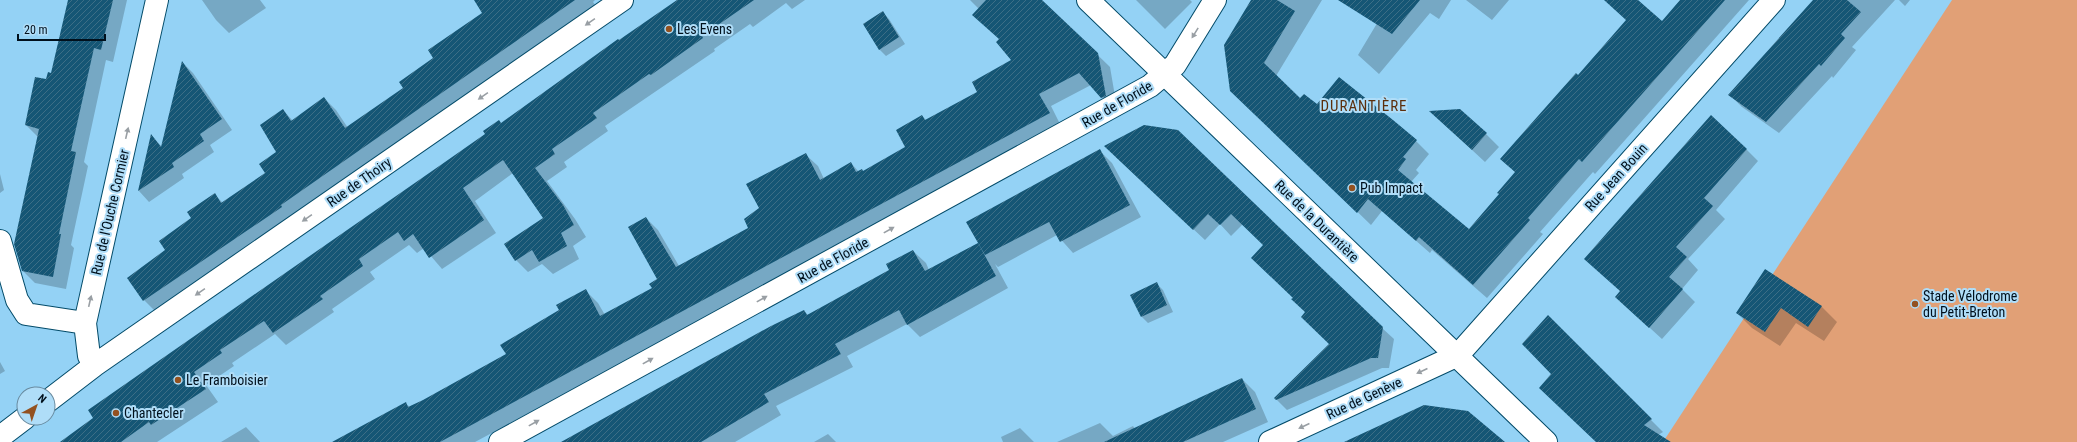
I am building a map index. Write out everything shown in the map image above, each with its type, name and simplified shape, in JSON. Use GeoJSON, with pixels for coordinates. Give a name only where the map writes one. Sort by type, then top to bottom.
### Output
{"type":"FeatureCollection","features":[{"type":"Feature","properties":{"kind":"street","name":"Rue de l'Ouche Cormier"},"geometry":{"type":"LineString","coordinates":[[95,365],[89,356],[85,323],[157,0]]}},
{"type":"Feature","properties":{"kind":"street","name":"Rue de Thoiry"},"geometry":{"type":"LineString","coordinates":[[95,365],[622,0]]}},
{"type":"Feature","properties":{"kind":"street","name":"Rue de la Durantière"},"geometry":{"type":"LineString","coordinates":[[1088,0],[1458,355],[1546,442]]}},
{"type":"Feature","properties":{"kind":"street","name":"Rue de Floride"},"geometry":{"type":"LineString","coordinates":[[500,442],[1150,86],[1165,75],[1175,65],[1215,0]]}},
{"type":"Feature","properties":{"kind":"street","name":"Rue Jean Bouin"},"geometry":{"type":"LineString","coordinates":[[1458,355],[1774,0]]}},
{"type":"Feature","properties":{"kind":"street"},"geometry":{"type":"LineString","coordinates":[[0,242],[17,300],[26,314],[85,323]]}},
{"type":"Feature","properties":{"kind":"street","name":"Rue de Genève"},"geometry":{"type":"LineString","coordinates":[[1270,442],[1458,355]]}},
{"type":"Feature","properties":{"kind":"street"},"geometry":{"type":"LineString","coordinates":[[56,395],[95,365]]}},
{"type":"Feature","properties":{"kind":"street"},"geometry":{"type":"LineString","coordinates":[[0,437],[16,425]]}},
{"type":"Feature","properties":{"kind":"shaded area","name":"Stade Vélodrome du Petit-Breton"},"geometry":{"type":"Polygon","coordinates":[[[1952,0],[2077,0],[2077,442],[1663,442],[1952,0]]]}},
{"type":"Feature","properties":{"kind":"building"},"geometry":{"type":"Polygon","coordinates":[[[68,0],[113,0],[101,50],[94,48],[71,151],[76,152],[59,234],[61,234],[53,277],[22,271],[14,244],[39,129],[25,125],[35,77],[46,79],[48,72],[51,73],[68,0]]]}},
{"type":"Feature","properties":{"kind":"building"},"geometry":{"type":"Polygon","coordinates":[[[474,0],[575,0],[281,205],[282,207],[143,301],[127,278],[165,250],[159,241],[191,218],[187,212],[215,193],[221,203],[265,173],[259,164],[276,152],[260,125],[283,109],[291,121],[324,97],[345,128],[403,88],[399,82],[433,58],[428,50],[482,13],[474,0]]]}},
{"type":"Feature","properties":{"kind":"building"},"geometry":{"type":"Polygon","coordinates":[[[677,0],[754,0],[702,36],[703,38],[651,75],[649,74],[593,113],[597,118],[552,149],[555,154],[535,168],[563,205],[574,225],[561,233],[567,246],[539,262],[532,250],[515,261],[504,244],[543,218],[503,160],[463,188],[484,220],[429,258],[413,234],[404,241],[398,232],[359,259],[363,266],[320,296],[323,299],[273,333],[264,321],[220,350],[222,353],[194,372],[206,389],[151,425],[149,422],[121,442],[60,442],[93,418],[88,410],[485,134],[483,131],[499,120],[501,123],[618,39],[619,40],[677,0]]]}},
{"type":"Feature","properties":{"kind":"building"},"geometry":{"type":"Polygon","coordinates":[[[986,0],[1042,0],[1098,53],[1106,96],[1101,98],[1079,73],[1039,94],[1050,113],[440,442],[332,442],[406,402],[408,407],[423,400],[506,354],[500,345],[559,310],[556,305],[586,289],[600,316],[652,288],[649,284],[657,279],[628,227],[646,217],[676,267],[748,228],[744,219],[759,208],[746,184],[806,153],[820,180],[851,162],[856,172],[862,169],[863,171],[905,147],[896,130],[922,115],[925,120],[977,92],[972,82],[1011,60],[996,42],[999,39],[972,15],[986,0]]]}},
{"type":"Feature","properties":{"kind":"building"},"geometry":{"type":"Polygon","coordinates":[[[1251,0],[1277,0],[1295,11],[1264,63],[1300,98],[1304,94],[1317,104],[1339,77],[1393,120],[1417,140],[1403,157],[1406,159],[1398,170],[1469,229],[1499,194],[1497,193],[1515,172],[1500,159],[1576,73],[1578,75],[1626,20],[1604,0],[1638,0],[1662,21],[1680,0],[1725,0],[1582,162],[1579,159],[1528,218],[1530,220],[1473,285],[1419,237],[1416,241],[1368,199],[1357,213],[1230,91],[1224,45],[1251,0]]]}},
{"type":"Feature","properties":{"kind":"building"},"geometry":{"type":"Polygon","coordinates":[[[1338,0],[1420,0],[1392,34],[1338,0]]]}},
{"type":"Feature","properties":{"kind":"building"},"geometry":{"type":"Polygon","coordinates":[[[1813,0],[1847,0],[1861,12],[1841,34],[1845,38],[1821,66],[1819,64],[1766,122],[1728,95],[1813,0]]]}},
{"type":"Feature","properties":{"kind":"building"},"geometry":{"type":"Polygon","coordinates":[[[883,11],[899,37],[879,50],[863,24],[883,11]]]}},
{"type":"Feature","properties":{"kind":"building"},"geometry":{"type":"Polygon","coordinates":[[[182,61],[222,119],[200,134],[204,141],[172,163],[174,167],[138,191],[151,134],[161,147],[182,61]]]}},
{"type":"Feature","properties":{"kind":"building"},"geometry":{"type":"Polygon","coordinates":[[[1460,109],[1487,133],[1472,150],[1429,111],[1460,109]]]}},
{"type":"Feature","properties":{"kind":"building"},"geometry":{"type":"Polygon","coordinates":[[[1711,115],[1747,149],[1704,198],[1713,206],[1676,247],[1687,257],[1669,277],[1683,289],[1649,328],[1615,297],[1620,291],[1584,259],[1711,115]]]}},
{"type":"Feature","properties":{"kind":"building"},"geometry":{"type":"Polygon","coordinates":[[[1144,125],[1178,130],[1383,327],[1378,358],[1371,358],[1276,400],[1274,398],[1329,344],[1301,317],[1305,312],[1291,299],[1293,298],[1251,258],[1263,245],[1231,214],[1220,225],[1208,214],[1193,230],[1104,146],[1144,125]]]}},
{"type":"Feature","properties":{"kind":"building"},"geometry":{"type":"Polygon","coordinates":[[[1100,149],[1130,205],[1060,242],[1049,222],[985,255],[966,222],[1100,149]]]}},
{"type":"Feature","properties":{"kind":"building"},"geometry":{"type":"Polygon","coordinates":[[[978,243],[996,276],[907,325],[899,310],[835,344],[841,354],[764,394],[769,402],[701,442],[561,442],[771,326],[804,310],[807,315],[889,270],[886,264],[913,250],[925,271],[978,243]]]}},
{"type":"Feature","properties":{"kind":"building"},"geometry":{"type":"Polygon","coordinates":[[[1765,269],[1822,306],[1808,327],[1781,308],[1765,332],[1736,313],[1765,269]]]}},
{"type":"Feature","properties":{"kind":"building"},"geometry":{"type":"Polygon","coordinates":[[[1157,282],[1167,305],[1141,317],[1130,295],[1157,282]]]}},
{"type":"Feature","properties":{"kind":"building"},"geometry":{"type":"Polygon","coordinates":[[[1548,315],[1652,419],[1644,425],[1671,442],[1596,442],[1539,388],[1551,374],[1522,344],[1548,315]]]}},
{"type":"Feature","properties":{"kind":"building"},"geometry":{"type":"Polygon","coordinates":[[[1242,378],[1256,409],[1183,442],[1104,442],[1242,378]]]}},
{"type":"Feature","properties":{"kind":"building"},"geometry":{"type":"Polygon","coordinates":[[[1424,405],[1468,411],[1505,442],[1344,442],[1424,405]]]}},
{"type":"Feature","properties":{"kind":"place","name":"Les Evens"},"geometry":{"type":"Point","coordinates":[669,29]}},
{"type":"Feature","properties":{"kind":"place","name":"Pub Impact"},"geometry":{"type":"Point","coordinates":[1352,188]}},
{"type":"Feature","properties":{"kind":"place","name":"Stade Vélodrome du Petit-Breton"},"geometry":{"type":"Point","coordinates":[1915,304]}},
{"type":"Feature","properties":{"kind":"place","name":"Le Framboisier"},"geometry":{"type":"Point","coordinates":[178,380]}},
{"type":"Feature","properties":{"kind":"place","name":"Chantecler"},"geometry":{"type":"Point","coordinates":[116,413]}},
{"type":"Feature","properties":{"kind":"district","name":"DURANTIÈRE"},"geometry":{"type":"Point","coordinates":[1364,106]}}]}
